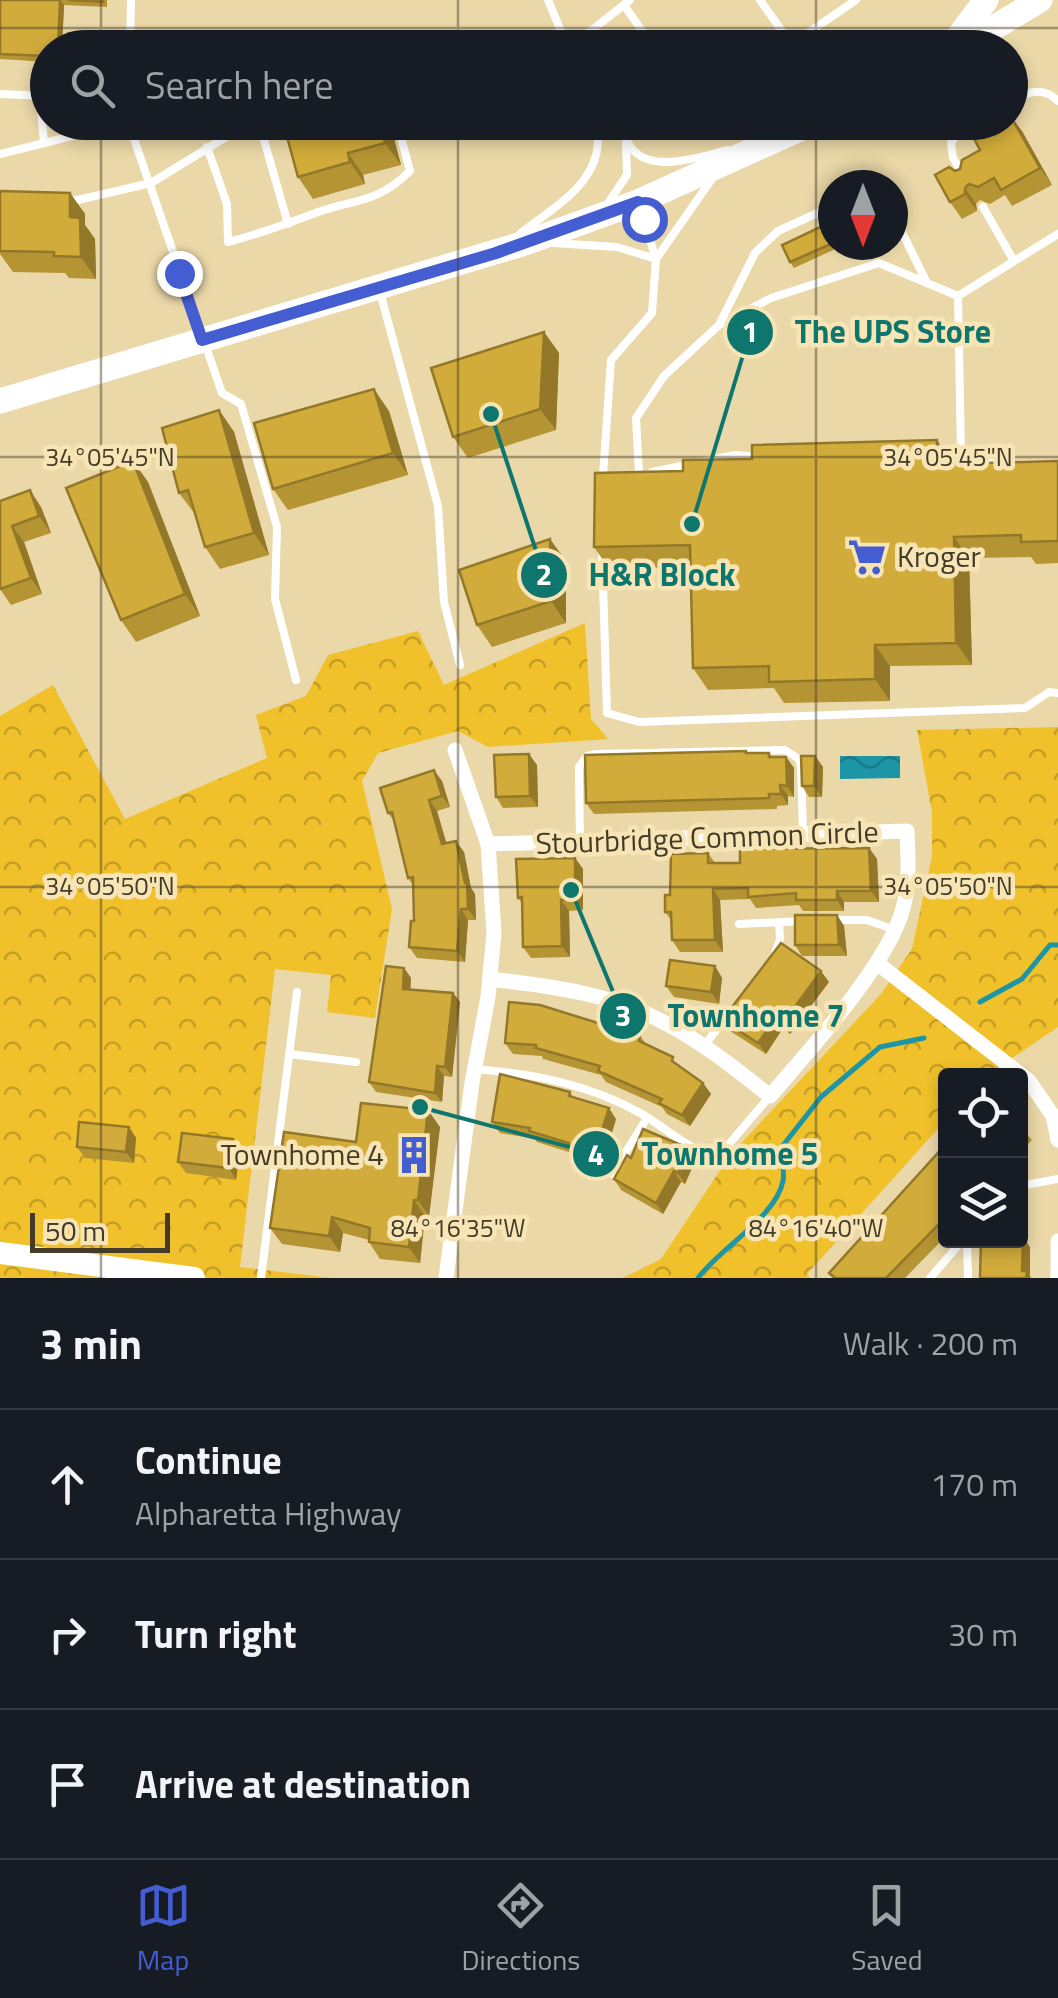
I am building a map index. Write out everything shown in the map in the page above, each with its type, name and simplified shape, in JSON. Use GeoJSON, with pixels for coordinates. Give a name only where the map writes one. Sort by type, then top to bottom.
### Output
{"type":"FeatureCollection","features":[{"type":"Feature","properties":{"kind":"main road"},"geometry":{"type":"LineString","coordinates":[[964,30],[986,0]]}},
{"type":"Feature","properties":{"kind":"main road"},"geometry":{"type":"LineString","coordinates":[[990,30],[1040,0]]}},
{"type":"Feature","properties":{"kind":"main road"},"geometry":{"type":"LineString","coordinates":[[0,401],[526,243],[638,202],[777,140]]}},
{"type":"Feature","properties":{"kind":"street"},"geometry":{"type":"LineString","coordinates":[[446,1278],[490,979],[494,920],[488,844],[455,750]]}},
{"type":"Feature","properties":{"kind":"street","name":"Stourbridge Common Circle"},"geometry":{"type":"LineString","coordinates":[[488,844],[907,831],[907,887],[895,930],[877,963],[770,1096]]}},
{"type":"Feature","properties":{"kind":"street"},"geometry":{"type":"LineString","coordinates":[[877,963],[1029,1080],[1056,1122],[1058,1140]]}},
{"type":"Feature","properties":{"kind":"street"},"geometry":{"type":"LineString","coordinates":[[490,979],[545,985],[630,1006],[669,1024],[770,1096]]}},
{"type":"Feature","properties":{"kind":"street"},"geometry":{"type":"LineString","coordinates":[[1058,1241],[1058,1278]]}},
{"type":"Feature","properties":{"kind":"street"},"geometry":{"type":"LineString","coordinates":[[0,1252],[194,1278]]}},
{"type":"Feature","properties":{"kind":"lane"},"geometry":{"type":"LineString","coordinates":[[130,30],[131,0]]}},
{"type":"Feature","properties":{"kind":"lane"},"geometry":{"type":"LineString","coordinates":[[548,0],[561,30]]}},
{"type":"Feature","properties":{"kind":"lane"},"geometry":{"type":"LineString","coordinates":[[760,0],[779,30]]}},
{"type":"Feature","properties":{"kind":"lane"},"geometry":{"type":"LineString","coordinates":[[812,30],[856,0]]}},
{"type":"Feature","properties":{"kind":"lane"},"geometry":{"type":"LineString","coordinates":[[592,30],[627,3],[643,30]]}},
{"type":"Feature","properties":{"kind":"lane"},"geometry":{"type":"LineString","coordinates":[[1028,92],[1042,91],[1058,102]]}},
{"type":"Feature","properties":{"kind":"lane"},"geometry":{"type":"LineString","coordinates":[[0,94],[30,95]]}},
{"type":"Feature","properties":{"kind":"lane"},"geometry":{"type":"LineString","coordinates":[[0,154],[56,140]]}},
{"type":"Feature","properties":{"kind":"lane"},"geometry":{"type":"LineString","coordinates":[[135,140],[222,393],[241,404],[276,527],[275,599],[296,680]]}},
{"type":"Feature","properties":{"kind":"lane"},"geometry":{"type":"LineString","coordinates":[[57,202],[117,193],[150,183],[221,140]]}},
{"type":"Feature","properties":{"kind":"lane"},"geometry":{"type":"LineString","coordinates":[[264,140],[288,224]]}},
{"type":"Feature","properties":{"kind":"lane"},"geometry":{"type":"LineString","coordinates":[[208,148],[227,204],[228,242],[322,211],[370,200],[392,188],[410,171],[401,140]]}},
{"type":"Feature","properties":{"kind":"lane"},"geometry":{"type":"LineString","coordinates":[[496,253],[582,186],[596,163],[598,140]]}},
{"type":"Feature","properties":{"kind":"lane"},"geometry":{"type":"LineString","coordinates":[[551,233],[612,201],[627,175],[626,140]]}},
{"type":"Feature","properties":{"kind":"lane"},"geometry":{"type":"LineString","coordinates":[[627,140],[633,150],[657,162],[772,140]]}},
{"type":"Feature","properties":{"kind":"lane"},"geometry":{"type":"LineString","coordinates":[[953,140],[953,158],[967,180]]}},
{"type":"Feature","properties":{"kind":"lane"},"geometry":{"type":"LineString","coordinates":[[656,259],[722,164]]}},
{"type":"Feature","properties":{"kind":"lane"},"geometry":{"type":"LineString","coordinates":[[602,495],[611,360],[652,313],[656,259],[638,202]]}},
{"type":"Feature","properties":{"kind":"lane"},"geometry":{"type":"LineString","coordinates":[[983,208],[1014,261]]}},
{"type":"Feature","properties":{"kind":"lane"},"geometry":{"type":"LineString","coordinates":[[719,325],[755,253],[778,231],[818,213]]}},
{"type":"Feature","properties":{"kind":"lane"},"geometry":{"type":"LineString","coordinates":[[958,296],[1058,234]]}},
{"type":"Feature","properties":{"kind":"lane"},"geometry":{"type":"LineString","coordinates":[[526,243],[617,247],[656,259]]}},
{"type":"Feature","properties":{"kind":"lane"},"geometry":{"type":"LineString","coordinates":[[908,245],[926,283]]}},
{"type":"Feature","properties":{"kind":"lane"},"geometry":{"type":"LineString","coordinates":[[770,458],[734,455],[636,474],[636,418],[664,376],[719,325],[770,298],[880,263],[958,296]]}},
{"type":"Feature","properties":{"kind":"lane"},"geometry":{"type":"LineString","coordinates":[[378,288],[438,506],[444,602],[460,665]]}},
{"type":"Feature","properties":{"kind":"lane"},"geometry":{"type":"LineString","coordinates":[[958,296],[961,454]]}},
{"type":"Feature","properties":{"kind":"lane"},"geometry":{"type":"LineString","coordinates":[[928,450],[1016,468]]}},
{"type":"Feature","properties":{"kind":"lane"},"geometry":{"type":"LineString","coordinates":[[603,476],[618,475]]}},
{"type":"Feature","properties":{"kind":"lane"},"geometry":{"type":"LineString","coordinates":[[602,534],[607,713],[639,722],[1025,708],[1049,692],[1058,693]]}},
{"type":"Feature","properties":{"kind":"lane"},"geometry":{"type":"LineString","coordinates":[[580,842],[580,767],[587,756],[775,748],[794,753],[801,767],[803,835]]}},
{"type":"Feature","properties":{"kind":"lane"},"geometry":{"type":"LineString","coordinates":[[739,924],[867,920],[895,930]]}},
{"type":"Feature","properties":{"kind":"lane"},"geometry":{"type":"LineString","coordinates":[[764,969],[779,946],[779,922]]}},
{"type":"Feature","properties":{"kind":"lane"},"geometry":{"type":"LineString","coordinates":[[261,1278],[297,992]]}},
{"type":"Feature","properties":{"kind":"lane"},"geometry":{"type":"LineString","coordinates":[[703,1046],[740,1000]]}},
{"type":"Feature","properties":{"kind":"lane"},"geometry":{"type":"LineString","coordinates":[[290,1054],[356,1062]]}},
{"type":"Feature","properties":{"kind":"lane"},"geometry":{"type":"LineString","coordinates":[[474,1069],[567,1083],[618,1102],[693,1148],[711,1152],[730,1144],[770,1096]]}},
{"type":"Feature","properties":{"kind":"lane"},"geometry":{"type":"LineString","coordinates":[[612,1174],[647,1118]]}},
{"type":"Feature","properties":{"kind":"lane"},"geometry":{"type":"LineString","coordinates":[[1028,1185],[1058,1179]]}},
{"type":"Feature","properties":{"kind":"lane"},"geometry":{"type":"LineString","coordinates":[[930,1278],[958,1248]]}},
{"type":"Feature","properties":{"kind":"lane"},"geometry":{"type":"LineString","coordinates":[[966,1248],[968,1278]]}},
{"type":"Feature","properties":{"kind":"green space"},"geometry":{"type":"Polygon","coordinates":[[[585,623],[591,719],[608,739],[488,747],[458,731],[378,753],[362,781],[392,909],[375,1018],[327,1012],[331,975],[275,969],[240,1267],[331,1278],[0,1278],[0,716],[53,685],[125,819],[267,758],[256,715],[306,696],[328,655],[418,631],[444,685],[585,623]]]}},
{"type":"Feature","properties":{"kind":"green space"},"geometry":{"type":"Polygon","coordinates":[[[1058,727],[1058,1027],[997,1068],[938,1068],[938,1129],[807,1274],[810,1278],[623,1278],[661,1259],[731,1154],[881,994],[912,949],[932,856],[932,812],[917,730],[1058,727]]]}},
{"type":"Feature","properties":{"kind":"water"},"geometry":{"type":"Polygon","coordinates":[[[840,756],[900,756],[900,778],[840,779],[840,756]]]}},
{"type":"Feature","properties":{"kind":"building"},"geometry":{"type":"Polygon","coordinates":[[[0,0],[60,0],[59,30],[30,30],[30,55],[0,54],[0,0]]]}},
{"type":"Feature","properties":{"kind":"building"},"geometry":{"type":"Polygon","coordinates":[[[288,140],[384,140],[385,143],[348,153],[350,162],[298,177],[288,140]]]}},
{"type":"Feature","properties":{"kind":"building"},"geometry":{"type":"Polygon","coordinates":[[[975,140],[1024,140],[1040,168],[1001,190],[994,178],[978,187],[969,184],[965,194],[950,202],[935,175],[949,167],[960,169],[962,160],[980,150],[975,140]]]}},
{"type":"Feature","properties":{"kind":"building"},"geometry":{"type":"Polygon","coordinates":[[[0,191],[70,193],[70,217],[80,218],[81,257],[0,251],[0,191]]]}},
{"type":"Feature","properties":{"kind":"building"},"geometry":{"type":"Polygon","coordinates":[[[818,228],[818,250],[790,262],[782,245],[818,228]]]}},
{"type":"Feature","properties":{"kind":"building"},"geometry":{"type":"Polygon","coordinates":[[[544,332],[540,409],[453,437],[431,368],[544,332]]]}},
{"type":"Feature","properties":{"kind":"building"},"geometry":{"type":"Polygon","coordinates":[[[374,389],[393,453],[273,489],[254,423],[374,389]]]}},
{"type":"Feature","properties":{"kind":"building"},"geometry":{"type":"Polygon","coordinates":[[[219,410],[254,533],[205,547],[188,490],[179,493],[162,428],[219,410]]]}},
{"type":"Feature","properties":{"kind":"building"},"geometry":{"type":"Polygon","coordinates":[[[937,440],[937,457],[950,457],[950,464],[1058,461],[1058,541],[1021,542],[1021,535],[954,537],[956,643],[875,645],[875,679],[769,682],[769,666],[693,668],[690,545],[594,547],[595,473],[683,471],[683,460],[752,459],[752,445],[937,440]]]}},
{"type":"Feature","properties":{"kind":"building"},"geometry":{"type":"Polygon","coordinates":[[[133,461],[185,594],[121,620],[66,488],[133,461]]]}},
{"type":"Feature","properties":{"kind":"building"},"geometry":{"type":"Polygon","coordinates":[[[30,490],[39,516],[12,526],[31,578],[0,589],[0,501],[30,490]]]}},
{"type":"Feature","properties":{"kind":"building"},"geometry":{"type":"Polygon","coordinates":[[[550,539],[551,601],[477,625],[459,570],[550,539]]]}},
{"type":"Feature","properties":{"kind":"building"},"geometry":{"type":"Polygon","coordinates":[[[746,751],[786,757],[787,786],[780,785],[781,794],[769,794],[769,798],[586,803],[585,755],[746,751]]]}},
{"type":"Feature","properties":{"kind":"building"},"geometry":{"type":"Polygon","coordinates":[[[529,754],[530,796],[496,797],[494,755],[529,754]]]}},
{"type":"Feature","properties":{"kind":"building"},"geometry":{"type":"Polygon","coordinates":[[[801,756],[815,756],[814,786],[802,786],[801,756]]]}},
{"type":"Feature","properties":{"kind":"building"},"geometry":{"type":"Polygon","coordinates":[[[434,770],[442,796],[429,800],[442,844],[456,841],[467,883],[468,909],[461,909],[457,951],[409,947],[414,921],[413,877],[408,878],[392,812],[388,813],[380,788],[434,770]]]}},
{"type":"Feature","properties":{"kind":"building"},"geometry":{"type":"Polygon","coordinates":[[[869,848],[871,891],[837,891],[837,900],[796,900],[796,893],[748,897],[748,888],[713,889],[715,940],[672,940],[671,912],[665,912],[665,895],[670,895],[671,854],[708,853],[708,863],[740,863],[740,849],[869,848]]]}},
{"type":"Feature","properties":{"kind":"building"},"geometry":{"type":"Polygon","coordinates":[[[575,858],[575,899],[561,900],[562,946],[523,947],[516,859],[575,858]]]}},
{"type":"Feature","properties":{"kind":"building"},"geometry":{"type":"Polygon","coordinates":[[[795,915],[837,915],[839,945],[795,945],[795,915]]]}},
{"type":"Feature","properties":{"kind":"building"},"geometry":{"type":"Polygon","coordinates":[[[781,943],[821,971],[783,1023],[776,1017],[758,1043],[722,1020],[781,943]]]}},
{"type":"Feature","properties":{"kind":"building"},"geometry":{"type":"Polygon","coordinates":[[[670,960],[715,966],[711,992],[666,986],[670,960]]]}},
{"type":"Feature","properties":{"kind":"building"},"geometry":{"type":"Polygon","coordinates":[[[386,966],[404,968],[403,989],[453,993],[445,1067],[437,1066],[435,1093],[369,1082],[386,966]]]}},
{"type":"Feature","properties":{"kind":"building"},"geometry":{"type":"Polygon","coordinates":[[[509,1002],[540,1005],[640,1036],[639,1041],[673,1057],[672,1061],[703,1083],[682,1115],[659,1103],[662,1099],[598,1071],[600,1066],[536,1045],[505,1043],[509,1002]]]}},
{"type":"Feature","properties":{"kind":"building"},"geometry":{"type":"Polygon","coordinates":[[[500,1074],[570,1092],[569,1096],[609,1108],[594,1155],[529,1131],[530,1128],[492,1122],[500,1074]]]}},
{"type":"Feature","properties":{"kind":"building"},"geometry":{"type":"Polygon","coordinates":[[[361,1103],[428,1110],[409,1247],[369,1242],[370,1228],[332,1217],[329,1236],[270,1228],[284,1132],[356,1142],[361,1103]]]}},
{"type":"Feature","properties":{"kind":"building"},"geometry":{"type":"Polygon","coordinates":[[[79,1122],[129,1127],[126,1152],[77,1147],[79,1122]]]}},
{"type":"Feature","properties":{"kind":"building"},"geometry":{"type":"Polygon","coordinates":[[[643,1129],[688,1148],[678,1173],[674,1171],[656,1203],[614,1179],[627,1155],[631,1158],[643,1129]]]}},
{"type":"Feature","properties":{"kind":"building"},"geometry":{"type":"Polygon","coordinates":[[[182,1133],[233,1139],[229,1168],[178,1162],[182,1133]]]}},
{"type":"Feature","properties":{"kind":"building"},"geometry":{"type":"Polygon","coordinates":[[[938,1153],[938,1225],[886,1278],[835,1278],[829,1273],[938,1153]]]}},
{"type":"Feature","properties":{"kind":"building"},"geometry":{"type":"Polygon","coordinates":[[[981,1248],[1023,1248],[1022,1271],[1027,1271],[1026,1278],[980,1278],[981,1248]]]}},
{"type":"Feature","properties":{"kind":"waterway"},"geometry":{"type":"LineString","coordinates":[[980,1002],[1022,979],[1050,945],[1058,945]]}},
{"type":"Feature","properties":{"kind":"waterway"},"geometry":{"type":"LineString","coordinates":[[698,1278],[770,1207],[783,1181],[781,1148],[821,1097],[880,1047],[924,1038]]}},
{"type":"Feature","properties":{"kind":"place","name":"H&R Block"},"geometry":{"type":"Point","coordinates":[491,414]}},
{"type":"Feature","properties":{"kind":"place","name":"The UPS Store"},"geometry":{"type":"Point","coordinates":[692,524]}},
{"type":"Feature","properties":{"kind":"place","name":"Kroger"},"geometry":{"type":"Point","coordinates":[867,557]}},
{"type":"Feature","properties":{"kind":"place","name":"Townhome 7"},"geometry":{"type":"Point","coordinates":[571,890]}},
{"type":"Feature","properties":{"kind":"place","name":"Townhome 5"},"geometry":{"type":"Point","coordinates":[420,1107]}},
{"type":"Feature","properties":{"kind":"place","name":"Townhome 4"},"geometry":{"type":"Point","coordinates":[414,1155]}},
{"type":"Feature","properties":{"kind":"route"},"geometry":{"type":"LineString","coordinates":[[179,273],[202,340],[496,253],[638,202],[644,219]]}}]}
